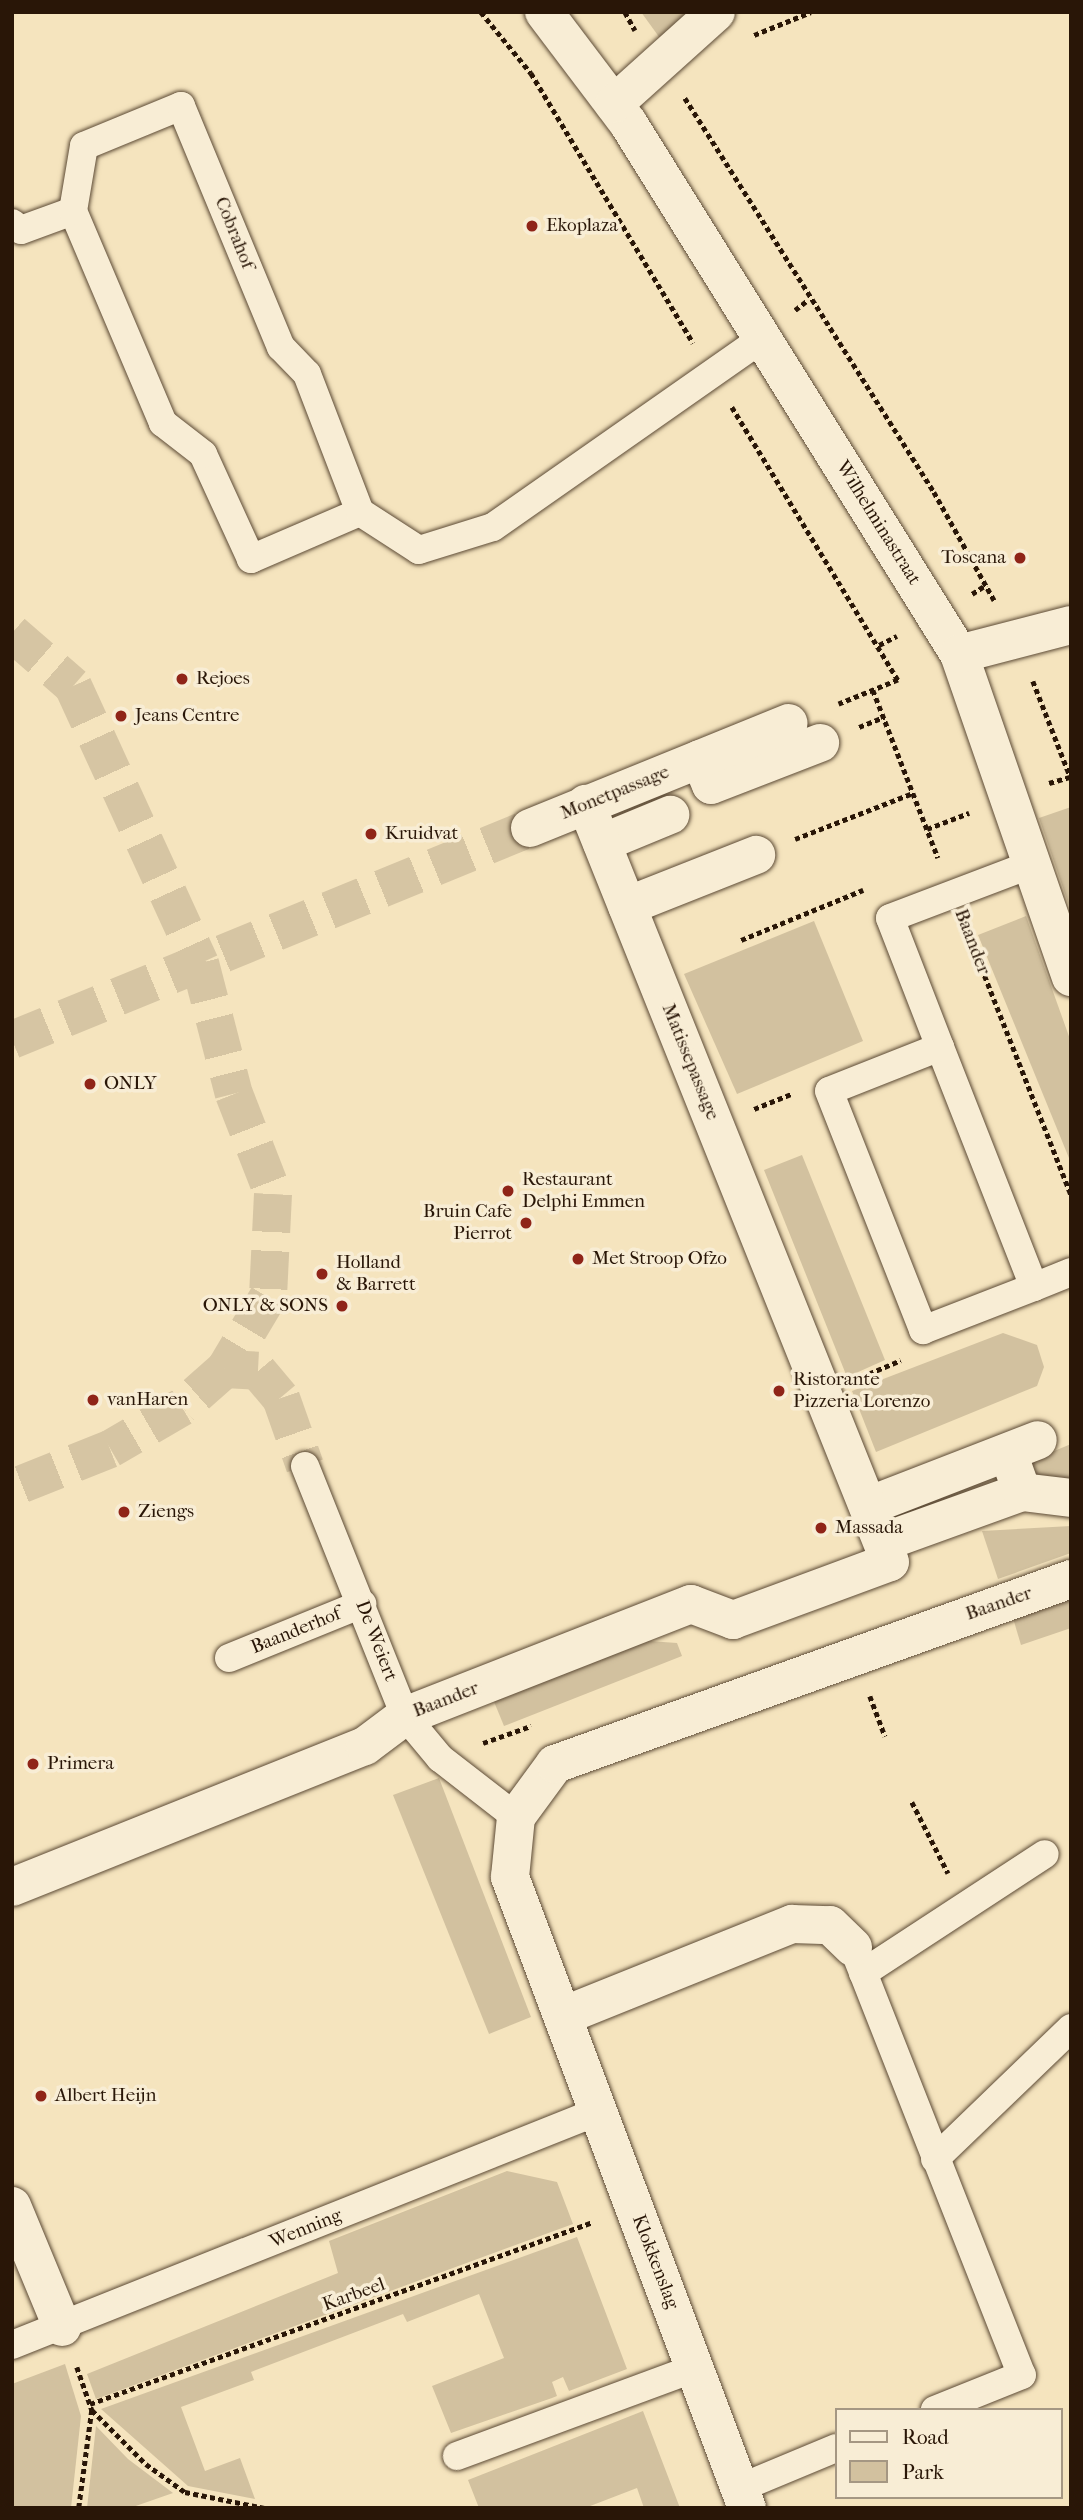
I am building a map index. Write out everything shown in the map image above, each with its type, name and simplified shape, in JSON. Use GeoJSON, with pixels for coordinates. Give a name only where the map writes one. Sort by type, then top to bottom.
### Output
{"type":"FeatureCollection","features":[{"type":"Feature","properties":{"kind":"street","name":"Wilhelminastraat"},"geometry":{"type":"LineString","coordinates":[[544,12],[614,104],[764,338],[959,654],[1071,977]]}},
{"type":"Feature","properties":{"kind":"street"},"geometry":{"type":"LineString","coordinates":[[614,104],[664,64],[716,12]]}},
{"type":"Feature","properties":{"kind":"street"},"geometry":{"type":"LineString","coordinates":[[959,654],[1071,625]]}},
{"type":"Feature","properties":{"kind":"street","name":"Monetpassage"},"geometry":{"type":"LineString","coordinates":[[530,828],[700,759],[711,785],[804,733]]}},
{"type":"Feature","properties":{"kind":"street","name":"Matissepassage"},"geometry":{"type":"LineString","coordinates":[[586,804],[627,906],[836,1388],[868,1506],[891,1545]]}},
{"type":"Feature","properties":{"kind":"street"},"geometry":{"type":"LineString","coordinates":[[602,843],[670,815]]}},
{"type":"Feature","properties":{"kind":"street"},"geometry":{"type":"LineString","coordinates":[[627,906],[771,849]]}},
{"type":"Feature","properties":{"kind":"street"},"geometry":{"type":"LineString","coordinates":[[868,1506],[1023,1446],[1023,1492]]}},
{"type":"Feature","properties":{"kind":"street","name":"Baander"},"geometry":{"type":"LineString","coordinates":[[12,1887],[365,1746],[405,1716],[691,1604],[733,1620],[891,1545],[1023,1492],[1071,1498]]}},
{"type":"Feature","properties":{"kind":"street","name":"Baander"},"geometry":{"type":"LineString","coordinates":[[516,1818],[555,1764],[1071,1579]]}},
{"type":"Feature","properties":{"kind":"street","name":"Klokkenslag"},"geometry":{"type":"LineString","coordinates":[[516,1818],[510,1877],[743,2498]]}},
{"type":"Feature","properties":{"kind":"street"},"geometry":{"type":"LineString","coordinates":[[563,2016],[792,1924],[830,1925],[858,1960]]}},
{"type":"Feature","properties":{"kind":"street"},"geometry":{"type":"LineString","coordinates":[[12,2206],[62,2327]]}},
{"type":"Feature","properties":{"kind":"lane","name":"Cobrahof"},"geometry":{"type":"LineString","coordinates":[[73,211],[84,146],[181,106],[281,347],[307,374],[360,512]]}},
{"type":"Feature","properties":{"kind":"lane"},"geometry":{"type":"LineString","coordinates":[[12,223],[21,230],[73,211],[163,423],[203,454],[251,559],[360,512],[419,550],[493,527],[764,338]]}},
{"type":"Feature","properties":{"kind":"lane"},"geometry":{"type":"LineString","coordinates":[[1032,864],[890,918],[1034,1287]]}},
{"type":"Feature","properties":{"kind":"lane"},"geometry":{"type":"LineString","coordinates":[[940,1047],[829,1091],[923,1330],[1071,1272]]}},
{"type":"Feature","properties":{"kind":"lane","name":"De Weiert"},"geometry":{"type":"LineString","coordinates":[[305,1465],[405,1716],[440,1758],[516,1818]]}},
{"type":"Feature","properties":{"kind":"lane","name":"Baanderhof"},"geometry":{"type":"LineString","coordinates":[[229,1658],[362,1605]]}},
{"type":"Feature","properties":{"kind":"lane"},"geometry":{"type":"LineString","coordinates":[[940,2408],[1022,2375],[858,1960],[971,1903],[1045,1854]]}},
{"type":"Feature","properties":{"kind":"lane"},"geometry":{"type":"LineString","coordinates":[[935,2158],[1071,2028]]}},
{"type":"Feature","properties":{"kind":"lane","name":"Wenning"},"geometry":{"type":"LineString","coordinates":[[12,2346],[598,2111]]}},
{"type":"Feature","properties":{"kind":"lane"},"geometry":{"type":"LineString","coordinates":[[457,2456],[695,2368]]}},
{"type":"Feature","properties":{"kind":"lane"},"geometry":{"type":"LineString","coordinates":[[743,2498],[834,2449]]}},
{"type":"Feature","properties":{"kind":"path"},"geometry":{"type":"LineString","coordinates":[[481,12],[531,73],[711,373]]}},
{"type":"Feature","properties":{"kind":"path"},"geometry":{"type":"LineString","coordinates":[[664,64],[934,492],[1016,639],[1070,776]]}},
{"type":"Feature","properties":{"kind":"path","name":"Baander"},"geometry":{"type":"LineString","coordinates":[[711,373],[898,680],[873,690],[1071,1194]]}},
{"type":"Feature","properties":{"kind":"path"},"geometry":{"type":"LineString","coordinates":[[771,849],[913,793]]}},
{"type":"Feature","properties":{"kind":"path"},"geometry":{"type":"LineString","coordinates":[[741,940],[814,910]]}},
{"type":"Feature","properties":{"kind":"path"},"geometry":{"type":"LineString","coordinates":[[745,1112],[806,1088],[829,1091]]}},
{"type":"Feature","properties":{"kind":"path"},"geometry":{"type":"LineString","coordinates":[[836,1388],[923,1352],[923,1330]]}},
{"type":"Feature","properties":{"kind":"path"},"geometry":{"type":"LineString","coordinates":[[440,1758],[546,1720]]}},
{"type":"Feature","properties":{"kind":"path"},"geometry":{"type":"LineString","coordinates":[[912,1802],[941,1864],[971,1903]]}},
{"type":"Feature","properties":{"kind":"path","name":"Karbeel"},"geometry":{"type":"LineString","coordinates":[[92,2410],[90,2404],[634,2207]]}},
{"type":"Feature","properties":{"kind":"path"},"geometry":{"type":"LineString","coordinates":[[79,2508],[92,2410]]}},
{"type":"Feature","properties":{"kind":"path"},"geometry":{"type":"LineString","coordinates":[[92,2410],[146,2464],[185,2491],[264,2508]]}},
{"type":"Feature","properties":{"kind":"path"},"geometry":{"type":"LineString","coordinates":[[321,2508],[367,2508]]}},
{"type":"Feature","properties":{"kind":"green space"},"geometry":{"type":"Polygon","coordinates":[[[641,12],[691,12],[662,41],[641,12]]]}},
{"type":"Feature","properties":{"kind":"green space"},"geometry":{"type":"Polygon","coordinates":[[[1071,807],[1071,911],[1039,818],[1071,807]]]}},
{"type":"Feature","properties":{"kind":"green space"},"geometry":{"type":"Polygon","coordinates":[[[1026,916],[1071,1042],[1071,1163],[978,935],[1026,916]]]}},
{"type":"Feature","properties":{"kind":"green space"},"geometry":{"type":"Polygon","coordinates":[[[814,921],[863,1041],[737,1094],[684,974],[814,921]]]}},
{"type":"Feature","properties":{"kind":"green space"},"geometry":{"type":"Polygon","coordinates":[[[802,1155],[885,1360],[847,1377],[764,1170],[802,1155]]]}},
{"type":"Feature","properties":{"kind":"green space"},"geometry":{"type":"Polygon","coordinates":[[[1003,1333],[1037,1345],[1044,1367],[1037,1386],[876,1452],[852,1391],[1003,1333]]]}},
{"type":"Feature","properties":{"kind":"green space"},"geometry":{"type":"Polygon","coordinates":[[[1071,1444],[1071,1482],[1035,1480],[1028,1462],[1071,1444]]]}},
{"type":"Feature","properties":{"kind":"green space"},"geometry":{"type":"Polygon","coordinates":[[[1071,1526],[1071,1553],[998,1579],[982,1531],[1071,1526]]]}},
{"type":"Feature","properties":{"kind":"green space"},"geometry":{"type":"Polygon","coordinates":[[[1071,1597],[1071,1628],[1021,1645],[1013,1618],[1071,1597]]]}},
{"type":"Feature","properties":{"kind":"green space"},"geometry":{"type":"Polygon","coordinates":[[[621,1639],[677,1643],[682,1656],[504,1726],[490,1692],[621,1639]]]}},
{"type":"Feature","properties":{"kind":"green space"},"geometry":{"type":"Polygon","coordinates":[[[439,1778],[531,2017],[489,2034],[393,1795],[439,1778]]]}},
{"type":"Feature","properties":{"kind":"green space"},"geometry":{"type":"Polygon","coordinates":[[[507,2171],[557,2182],[573,2224],[96,2399],[87,2374],[338,2273],[329,2241],[507,2171]]]}},
{"type":"Feature","properties":{"kind":"green space"},"geometry":{"type":"Polygon","coordinates":[[[577,2237],[627,2369],[569,2391],[563,2377],[552,2382],[557,2396],[552,2398],[451,2433],[432,2386],[504,2358],[479,2294],[407,2322],[403,2314],[251,2372],[254,2380],[181,2407],[205,2471],[240,2458],[255,2499],[188,2486],[101,2409],[577,2237]]]}},
{"type":"Feature","properties":{"kind":"green space"},"geometry":{"type":"Polygon","coordinates":[[[65,2364],[81,2416],[71,2508],[12,2508],[12,2384],[65,2364]]]}},
{"type":"Feature","properties":{"kind":"green space"},"geometry":{"type":"Polygon","coordinates":[[[643,2411],[680,2508],[644,2508],[637,2488],[585,2508],[479,2508],[468,2480],[643,2411]]]}},
{"type":"Feature","properties":{"kind":"green space"},"geometry":{"type":"Polygon","coordinates":[[[96,2426],[128,2459],[173,2493],[130,2508],[87,2508],[96,2426]]]}},
{"type":"Feature","properties":{"kind":"tunnel"},"geometry":{"type":"LineString","coordinates":[[12,633],[73,686],[200,963],[234,1094],[273,1194],[268,1297],[225,1369],[182,1407],[110,1449],[12,1488]]}},
{"type":"Feature","properties":{"kind":"tunnel"},"geometry":{"type":"LineString","coordinates":[[12,1040],[530,828]]}},
{"type":"Feature","properties":{"kind":"tunnel"},"geometry":{"type":"LineString","coordinates":[[225,1369],[258,1371],[281,1398],[305,1466]]}},
{"type":"Feature","properties":{"kind":"place","name":"Ekoplaza"},"geometry":{"type":"Point","coordinates":[532,226]}},
{"type":"Feature","properties":{"kind":"place","name":"Toscana"},"geometry":{"type":"Point","coordinates":[1020,558]}},
{"type":"Feature","properties":{"kind":"place","name":"Rejoes"},"geometry":{"type":"Point","coordinates":[182,679]}},
{"type":"Feature","properties":{"kind":"place","name":"Jeans Centre"},"geometry":{"type":"Point","coordinates":[121,716]}},
{"type":"Feature","properties":{"kind":"place","name":"Kruidvat"},"geometry":{"type":"Point","coordinates":[371,834]}},
{"type":"Feature","properties":{"kind":"place","name":"ONLY"},"geometry":{"type":"Point","coordinates":[90,1084]}},
{"type":"Feature","properties":{"kind":"place","name":"Restaurant Delphi Emmen"},"geometry":{"type":"Point","coordinates":[508,1191]}},
{"type":"Feature","properties":{"kind":"place","name":"Bruin Cafe Pierrot"},"geometry":{"type":"Point","coordinates":[526,1223]}},
{"type":"Feature","properties":{"kind":"place","name":"Met Stroop Ofzo"},"geometry":{"type":"Point","coordinates":[578,1259]}},
{"type":"Feature","properties":{"kind":"place","name":"Holland & Barrett"},"geometry":{"type":"Point","coordinates":[322,1274]}},
{"type":"Feature","properties":{"kind":"place","name":"ONLY & SONS"},"geometry":{"type":"Point","coordinates":[342,1306]}},
{"type":"Feature","properties":{"kind":"place","name":"Ristorante Pizzeria Lorenzo"},"geometry":{"type":"Point","coordinates":[779,1391]}},
{"type":"Feature","properties":{"kind":"place","name":"vanHaren"},"geometry":{"type":"Point","coordinates":[93,1400]}},
{"type":"Feature","properties":{"kind":"place","name":"Ziengs"},"geometry":{"type":"Point","coordinates":[124,1512]}},
{"type":"Feature","properties":{"kind":"place","name":"Massada"},"geometry":{"type":"Point","coordinates":[821,1528]}},
{"type":"Feature","properties":{"kind":"place","name":"Primera"},"geometry":{"type":"Point","coordinates":[33,1764]}},
{"type":"Feature","properties":{"kind":"place","name":"Albert Heijn"},"geometry":{"type":"Point","coordinates":[41,2096]}}]}
